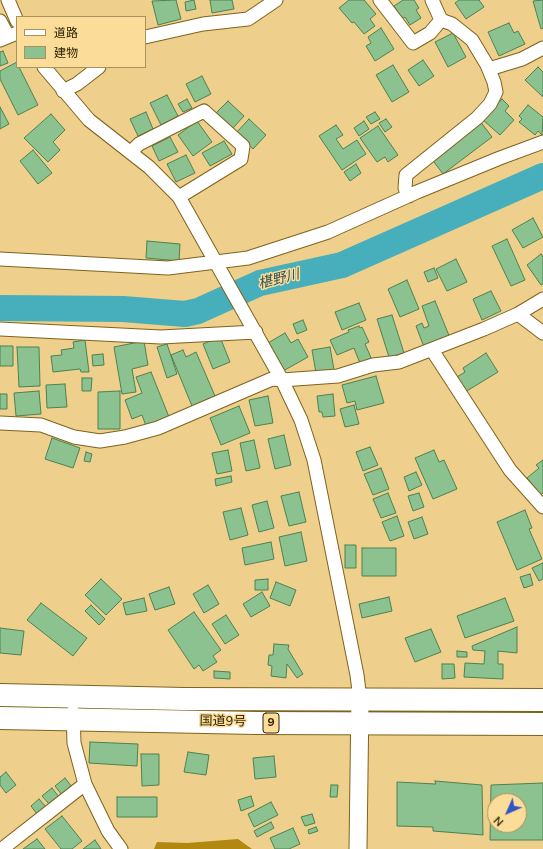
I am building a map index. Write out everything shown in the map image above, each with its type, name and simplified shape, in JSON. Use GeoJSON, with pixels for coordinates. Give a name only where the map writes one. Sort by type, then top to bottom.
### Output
{"type":"FeatureCollection","features":[{"type":"Feature","properties":{"kind":"highway","name":"国道9号"},"geometry":{"type":"LineString","coordinates":[[0,695],[72,697],[543,700]]}},
{"type":"Feature","properties":{"kind":"highway","name":"国道9号"},"geometry":{"type":"LineString","coordinates":[[0,718],[256,723],[360,722],[543,724]]}},
{"type":"Feature","properties":{"kind":"street"},"geometry":{"type":"LineString","coordinates":[[8,0],[16,19]]}},
{"type":"Feature","properties":{"kind":"street"},"geometry":{"type":"LineString","coordinates":[[146,37],[203,24],[248,19],[276,0]]}},
{"type":"Feature","properties":{"kind":"street"},"geometry":{"type":"LineString","coordinates":[[380,0],[413,43],[430,33],[441,20]]}},
{"type":"Feature","properties":{"kind":"street"},"geometry":{"type":"LineString","coordinates":[[409,196],[405,188],[406,175],[477,118],[490,104],[496,92],[489,69],[472,40],[452,24],[441,20],[432,0]]}},
{"type":"Feature","properties":{"kind":"street"},"geometry":{"type":"LineString","coordinates":[[0,21],[8,36]]}},
{"type":"Feature","properties":{"kind":"street"},"geometry":{"type":"LineString","coordinates":[[489,69],[522,59],[543,48]]}},
{"type":"Feature","properties":{"kind":"street"},"geometry":{"type":"LineString","coordinates":[[45,68],[89,120],[149,167],[179,197],[282,380],[301,420],[314,460],[357,675],[360,699],[358,849]]}},
{"type":"Feature","properties":{"kind":"street"},"geometry":{"type":"LineString","coordinates":[[63,91],[77,84],[98,68]]}},
{"type":"Feature","properties":{"kind":"street"},"geometry":{"type":"LineString","coordinates":[[131,152],[139,144],[204,111],[243,146],[241,159],[179,197]]}},
{"type":"Feature","properties":{"kind":"street"},"geometry":{"type":"LineString","coordinates":[[0,259],[168,268],[217,264],[248,258],[328,232],[409,196],[500,158],[543,142]]}},
{"type":"Feature","properties":{"kind":"street"},"geometry":{"type":"LineString","coordinates":[[0,423],[41,425],[74,437],[100,440],[125,437],[158,428],[272,379],[282,380],[338,376],[373,365],[399,362],[432,350],[518,314],[543,299]]}},
{"type":"Feature","properties":{"kind":"street"},"geometry":{"type":"LineString","coordinates":[[518,314],[543,333]]}},
{"type":"Feature","properties":{"kind":"street"},"geometry":{"type":"LineString","coordinates":[[0,329],[161,337],[253,327]]}},
{"type":"Feature","properties":{"kind":"street"},"geometry":{"type":"LineString","coordinates":[[432,350],[510,470],[543,507]]}},
{"type":"Feature","properties":{"kind":"street"},"geometry":{"type":"LineString","coordinates":[[72,697],[74,743],[86,784],[108,831],[121,849]]}},
{"type":"Feature","properties":{"kind":"street"},"geometry":{"type":"LineString","coordinates":[[2,849],[86,784]]}},
{"type":"Feature","properties":{"kind":"shaded area"},"geometry":{"type":"Polygon","coordinates":[[[238,839],[252,849],[154,849],[157,842],[187,843],[238,839]]]}},
{"type":"Feature","properties":{"kind":"building"},"geometry":{"type":"Polygon","coordinates":[[[176,0],[181,19],[158,25],[152,1],[176,0]]]}},
{"type":"Feature","properties":{"kind":"building"},"geometry":{"type":"Polygon","coordinates":[[[194,0],[196,9],[186,11],[185,2],[194,0]]]}},
{"type":"Feature","properties":{"kind":"building"},"geometry":{"type":"Polygon","coordinates":[[[210,0],[232,0],[234,9],[212,13],[210,0]]]}},
{"type":"Feature","properties":{"kind":"building"},"geometry":{"type":"Polygon","coordinates":[[[349,0],[364,0],[376,14],[370,19],[375,26],[364,34],[339,8],[349,0]]]}},
{"type":"Feature","properties":{"kind":"building"},"geometry":{"type":"Polygon","coordinates":[[[403,0],[414,0],[419,8],[416,10],[421,18],[410,25],[405,17],[402,19],[394,6],[403,0]]]}},
{"type":"Feature","properties":{"kind":"building"},"geometry":{"type":"Polygon","coordinates":[[[459,0],[479,0],[484,7],[466,19],[455,3],[459,0]]]}},
{"type":"Feature","properties":{"kind":"building"},"geometry":{"type":"Polygon","coordinates":[[[543,0],[543,28],[541,29],[533,1],[543,0]]]}},
{"type":"Feature","properties":{"kind":"building"},"geometry":{"type":"Polygon","coordinates":[[[509,23],[514,33],[518,31],[525,44],[499,56],[488,32],[509,23]]]}},
{"type":"Feature","properties":{"kind":"building"},"geometry":{"type":"Polygon","coordinates":[[[381,28],[394,49],[375,61],[366,46],[371,43],[368,37],[381,28]]]}},
{"type":"Feature","properties":{"kind":"building"},"geometry":{"type":"Polygon","coordinates":[[[453,33],[466,57],[448,67],[435,42],[453,33]]]}},
{"type":"Feature","properties":{"kind":"building"},"geometry":{"type":"Polygon","coordinates":[[[3,51],[8,63],[0,66],[0,52],[3,51]]]}},
{"type":"Feature","properties":{"kind":"building"},"geometry":{"type":"Polygon","coordinates":[[[423,60],[434,76],[419,86],[408,70],[423,60]]]}},
{"type":"Feature","properties":{"kind":"building"},"geometry":{"type":"Polygon","coordinates":[[[16,63],[16,68],[20,68],[38,105],[18,115],[0,79],[0,71],[16,63]]]}},
{"type":"Feature","properties":{"kind":"building"},"geometry":{"type":"Polygon","coordinates":[[[393,65],[409,92],[392,102],[376,75],[393,65]]]}},
{"type":"Feature","properties":{"kind":"building"},"geometry":{"type":"Polygon","coordinates":[[[538,67],[543,72],[543,97],[525,80],[538,67]]]}},
{"type":"Feature","properties":{"kind":"building"},"geometry":{"type":"Polygon","coordinates":[[[202,76],[211,94],[195,102],[186,84],[202,76]]]}},
{"type":"Feature","properties":{"kind":"building"},"geometry":{"type":"Polygon","coordinates":[[[167,95],[178,116],[161,125],[150,103],[167,95]]]}},
{"type":"Feature","properties":{"kind":"building"},"geometry":{"type":"Polygon","coordinates":[[[187,99],[192,108],[183,112],[178,104],[187,99]]]}},
{"type":"Feature","properties":{"kind":"building"},"geometry":{"type":"Polygon","coordinates":[[[502,99],[509,106],[505,111],[514,120],[500,135],[483,120],[502,99]]]}},
{"type":"Feature","properties":{"kind":"building"},"geometry":{"type":"Polygon","coordinates":[[[228,101],[244,116],[232,129],[216,113],[228,101]]]}},
{"type":"Feature","properties":{"kind":"building"},"geometry":{"type":"Polygon","coordinates":[[[528,105],[543,117],[542,135],[538,131],[535,135],[519,122],[522,119],[519,116],[528,105]]]}},
{"type":"Feature","properties":{"kind":"building"},"geometry":{"type":"Polygon","coordinates":[[[0,107],[9,124],[0,129],[0,107]]]}},
{"type":"Feature","properties":{"kind":"building"},"geometry":{"type":"Polygon","coordinates":[[[146,112],[153,129],[138,136],[130,119],[146,112]]]}},
{"type":"Feature","properties":{"kind":"building"},"geometry":{"type":"Polygon","coordinates":[[[375,112],[380,119],[371,124],[366,117],[375,112]]]}},
{"type":"Feature","properties":{"kind":"building"},"geometry":{"type":"Polygon","coordinates":[[[51,114],[65,130],[53,142],[60,150],[48,162],[24,138],[51,114]]]}},
{"type":"Feature","properties":{"kind":"building"},"geometry":{"type":"Polygon","coordinates":[[[249,119],[266,135],[253,149],[236,133],[249,119]]]}},
{"type":"Feature","properties":{"kind":"building"},"geometry":{"type":"Polygon","coordinates":[[[386,119],[392,127],[385,132],[379,123],[386,119]]]}},
{"type":"Feature","properties":{"kind":"building"},"geometry":{"type":"Polygon","coordinates":[[[197,121],[212,142],[193,156],[178,135],[197,121]]]}},
{"type":"Feature","properties":{"kind":"building"},"geometry":{"type":"Polygon","coordinates":[[[364,121],[369,129],[359,136],[354,128],[364,121]]]}},
{"type":"Feature","properties":{"kind":"building"},"geometry":{"type":"Polygon","coordinates":[[[480,121],[492,137],[443,174],[431,158],[480,121]]]}},
{"type":"Feature","properties":{"kind":"building"},"geometry":{"type":"Polygon","coordinates":[[[336,125],[343,135],[336,139],[343,149],[357,140],[366,154],[342,170],[319,136],[336,125]]]}},
{"type":"Feature","properties":{"kind":"building"},"geometry":{"type":"Polygon","coordinates":[[[378,126],[398,155],[388,162],[385,157],[377,162],[360,138],[378,126]]]}},
{"type":"Feature","properties":{"kind":"building"},"geometry":{"type":"Polygon","coordinates":[[[170,137],[178,152],[159,161],[152,146],[170,137]]]}},
{"type":"Feature","properties":{"kind":"building"},"geometry":{"type":"Polygon","coordinates":[[[224,141],[232,154],[210,166],[202,153],[224,141]]]}},
{"type":"Feature","properties":{"kind":"building"},"geometry":{"type":"Polygon","coordinates":[[[33,150],[52,173],[38,184],[20,161],[33,150]]]}},
{"type":"Feature","properties":{"kind":"building"},"geometry":{"type":"Polygon","coordinates":[[[186,155],[195,173],[176,182],[167,164],[186,155]]]}},
{"type":"Feature","properties":{"kind":"building"},"geometry":{"type":"Polygon","coordinates":[[[356,164],[361,173],[350,181],[344,172],[356,164]]]}},
{"type":"Feature","properties":{"kind":"building"},"geometry":{"type":"Polygon","coordinates":[[[533,218],[543,237],[523,248],[512,230],[533,218]]]}},
{"type":"Feature","properties":{"kind":"building"},"geometry":{"type":"Polygon","coordinates":[[[507,239],[525,280],[511,286],[492,246],[507,239]]]}},
{"type":"Feature","properties":{"kind":"building"},"geometry":{"type":"Polygon","coordinates":[[[147,241],[180,244],[179,261],[146,258],[147,241]]]}},
{"type":"Feature","properties":{"kind":"building"},"geometry":{"type":"Polygon","coordinates":[[[541,254],[543,257],[543,284],[541,285],[527,265],[541,254]]]}},
{"type":"Feature","properties":{"kind":"building"},"geometry":{"type":"Polygon","coordinates":[[[456,259],[467,282],[447,291],[436,269],[456,259]]]}},
{"type":"Feature","properties":{"kind":"building"},"geometry":{"type":"Polygon","coordinates":[[[434,268],[438,278],[428,282],[424,272],[434,268]]]}},
{"type":"Feature","properties":{"kind":"building"},"geometry":{"type":"Polygon","coordinates":[[[407,280],[419,309],[400,317],[388,289],[407,280]]]}},
{"type":"Feature","properties":{"kind":"building"},"geometry":{"type":"Polygon","coordinates":[[[491,291],[501,311],[482,320],[473,299],[491,291]]]}},
{"type":"Feature","properties":{"kind":"building"},"geometry":{"type":"Polygon","coordinates":[[[435,301],[450,338],[424,347],[416,326],[422,323],[424,328],[429,326],[422,306],[435,301]]]}},
{"type":"Feature","properties":{"kind":"building"},"geometry":{"type":"Polygon","coordinates":[[[359,303],[366,320],[342,330],[335,312],[359,303]]]}},
{"type":"Feature","properties":{"kind":"building"},"geometry":{"type":"Polygon","coordinates":[[[392,315],[404,353],[389,357],[377,319],[392,315]]]}},
{"type":"Feature","properties":{"kind":"building"},"geometry":{"type":"Polygon","coordinates":[[[303,320],[307,330],[297,334],[293,324],[303,320]]]}},
{"type":"Feature","properties":{"kind":"building"},"geometry":{"type":"Polygon","coordinates":[[[359,326],[360,328],[362,327],[369,342],[365,344],[373,362],[361,366],[354,348],[337,355],[330,340],[359,326]]]}},
{"type":"Feature","properties":{"kind":"building"},"geometry":{"type":"Polygon","coordinates":[[[285,333],[291,343],[298,339],[308,357],[283,371],[268,343],[285,333]]]}},
{"type":"Feature","properties":{"kind":"building"},"geometry":{"type":"Polygon","coordinates":[[[220,337],[230,362],[213,369],[203,344],[220,337]]]}},
{"type":"Feature","properties":{"kind":"building"},"geometry":{"type":"Polygon","coordinates":[[[85,340],[89,372],[81,372],[80,369],[53,372],[51,356],[62,355],[61,350],[74,348],[73,342],[85,340]]]}},
{"type":"Feature","properties":{"kind":"building"},"geometry":{"type":"Polygon","coordinates":[[[144,341],[148,365],[132,369],[136,392],[122,394],[114,347],[144,341]]]}},
{"type":"Feature","properties":{"kind":"building"},"geometry":{"type":"Polygon","coordinates":[[[167,344],[177,374],[167,378],[157,347],[167,344]]]}},
{"type":"Feature","properties":{"kind":"building"},"geometry":{"type":"Polygon","coordinates":[[[0,346],[13,346],[13,366],[0,366],[0,346]]]}},
{"type":"Feature","properties":{"kind":"building"},"geometry":{"type":"Polygon","coordinates":[[[17,347],[39,347],[40,386],[19,387],[17,347]]]}},
{"type":"Feature","properties":{"kind":"building"},"geometry":{"type":"Polygon","coordinates":[[[330,347],[334,370],[316,373],[312,350],[330,347]]]}},
{"type":"Feature","properties":{"kind":"building"},"geometry":{"type":"Polygon","coordinates":[[[183,350],[186,357],[196,352],[215,396],[192,406],[171,355],[183,350]]]}},
{"type":"Feature","properties":{"kind":"building"},"geometry":{"type":"Polygon","coordinates":[[[486,353],[498,372],[465,392],[457,377],[465,372],[463,368],[486,353]]]}},
{"type":"Feature","properties":{"kind":"building"},"geometry":{"type":"Polygon","coordinates":[[[103,354],[104,365],[93,366],[92,355],[103,354]]]}},
{"type":"Feature","properties":{"kind":"building"},"geometry":{"type":"Polygon","coordinates":[[[151,372],[169,417],[146,426],[142,415],[132,419],[125,400],[142,393],[136,377],[151,372]]]}},
{"type":"Feature","properties":{"kind":"building"},"geometry":{"type":"Polygon","coordinates":[[[376,376],[384,403],[357,410],[355,401],[347,403],[342,385],[376,376]]]}},
{"type":"Feature","properties":{"kind":"building"},"geometry":{"type":"Polygon","coordinates":[[[82,378],[92,378],[91,391],[82,391],[82,378]]]}},
{"type":"Feature","properties":{"kind":"building"},"geometry":{"type":"Polygon","coordinates":[[[65,384],[67,407],[47,408],[46,385],[65,384]]]}},
{"type":"Feature","properties":{"kind":"building"},"geometry":{"type":"Polygon","coordinates":[[[39,391],[41,414],[16,416],[14,393],[39,391]]]}},
{"type":"Feature","properties":{"kind":"building"},"geometry":{"type":"Polygon","coordinates":[[[120,391],[120,429],[98,429],[98,392],[120,391]]]}},
{"type":"Feature","properties":{"kind":"building"},"geometry":{"type":"Polygon","coordinates":[[[0,394],[7,394],[7,409],[0,409],[0,394]]]}},
{"type":"Feature","properties":{"kind":"building"},"geometry":{"type":"Polygon","coordinates":[[[333,394],[335,416],[323,417],[322,412],[319,412],[317,396],[333,394]]]}},
{"type":"Feature","properties":{"kind":"building"},"geometry":{"type":"Polygon","coordinates":[[[268,396],[273,423],[255,426],[249,400],[268,396]]]}},
{"type":"Feature","properties":{"kind":"building"},"geometry":{"type":"Polygon","coordinates":[[[354,405],[359,424],[345,427],[340,409],[354,405]]]}},
{"type":"Feature","properties":{"kind":"building"},"geometry":{"type":"Polygon","coordinates":[[[239,406],[250,433],[221,445],[210,418],[239,406]]]}},
{"type":"Feature","properties":{"kind":"building"},"geometry":{"type":"Polygon","coordinates":[[[284,435],[291,465],[275,469],[268,439],[284,435]]]}},
{"type":"Feature","properties":{"kind":"building"},"geometry":{"type":"Polygon","coordinates":[[[52,438],[80,448],[73,468],[45,459],[52,438]]]}},
{"type":"Feature","properties":{"kind":"building"},"geometry":{"type":"Polygon","coordinates":[[[254,440],[260,468],[246,471],[240,443],[254,440]]]}},
{"type":"Feature","properties":{"kind":"building"},"geometry":{"type":"Polygon","coordinates":[[[370,447],[378,465],[363,471],[356,452],[370,447]]]}},
{"type":"Feature","properties":{"kind":"building"},"geometry":{"type":"Polygon","coordinates":[[[228,450],[232,471],[217,474],[212,453],[228,450]]]}},
{"type":"Feature","properties":{"kind":"building"},"geometry":{"type":"Polygon","coordinates":[[[434,450],[439,462],[444,460],[457,489],[433,499],[415,458],[434,450]]]}},
{"type":"Feature","properties":{"kind":"building"},"geometry":{"type":"Polygon","coordinates":[[[86,452],[92,454],[90,462],[84,461],[86,452]]]}},
{"type":"Feature","properties":{"kind":"building"},"geometry":{"type":"Polygon","coordinates":[[[543,460],[543,493],[541,495],[527,478],[539,468],[536,465],[543,460]]]}},
{"type":"Feature","properties":{"kind":"building"},"geometry":{"type":"Polygon","coordinates":[[[381,468],[389,489],[373,495],[364,474],[381,468]]]}},
{"type":"Feature","properties":{"kind":"building"},"geometry":{"type":"Polygon","coordinates":[[[416,472],[422,485],[409,491],[404,477],[416,472]]]}},
{"type":"Feature","properties":{"kind":"building"},"geometry":{"type":"Polygon","coordinates":[[[231,476],[232,482],[216,486],[215,479],[231,476]]]}},
{"type":"Feature","properties":{"kind":"building"},"geometry":{"type":"Polygon","coordinates":[[[299,492],[306,522],[289,526],[281,496],[299,492]]]}},
{"type":"Feature","properties":{"kind":"building"},"geometry":{"type":"Polygon","coordinates":[[[388,493],[396,513],[381,518],[373,499],[388,493]]]}},
{"type":"Feature","properties":{"kind":"building"},"geometry":{"type":"Polygon","coordinates":[[[419,493],[424,507],[413,511],[408,496],[419,493]]]}},
{"type":"Feature","properties":{"kind":"building"},"geometry":{"type":"Polygon","coordinates":[[[267,501],[274,528],[259,532],[252,505],[267,501]]]}},
{"type":"Feature","properties":{"kind":"building"},"geometry":{"type":"Polygon","coordinates":[[[241,508],[248,535],[230,540],[223,512],[241,508]]]}},
{"type":"Feature","properties":{"kind":"building"},"geometry":{"type":"Polygon","coordinates":[[[525,510],[532,528],[529,529],[542,559],[517,570],[497,522],[525,510]]]}},
{"type":"Feature","properties":{"kind":"building"},"geometry":{"type":"Polygon","coordinates":[[[397,516],[404,536],[390,541],[382,522],[397,516]]]}},
{"type":"Feature","properties":{"kind":"building"},"geometry":{"type":"Polygon","coordinates":[[[422,517],[428,534],[414,539],[408,522],[422,517]]]}},
{"type":"Feature","properties":{"kind":"building"},"geometry":{"type":"Polygon","coordinates":[[[301,532],[307,561],[285,566],[279,537],[301,532]]]}},
{"type":"Feature","properties":{"kind":"building"},"geometry":{"type":"Polygon","coordinates":[[[271,542],[274,559],[245,565],[242,548],[271,542]]]}},
{"type":"Feature","properties":{"kind":"building"},"geometry":{"type":"Polygon","coordinates":[[[345,545],[356,545],[356,568],[345,568],[345,545]]]}},
{"type":"Feature","properties":{"kind":"building"},"geometry":{"type":"Polygon","coordinates":[[[362,548],[396,548],[396,576],[362,576],[362,548]]]}},
{"type":"Feature","properties":{"kind":"building"},"geometry":{"type":"Polygon","coordinates":[[[543,563],[543,579],[539,581],[532,568],[543,563]]]}},
{"type":"Feature","properties":{"kind":"building"},"geometry":{"type":"Polygon","coordinates":[[[530,574],[533,585],[524,588],[520,577],[530,574]]]}},
{"type":"Feature","properties":{"kind":"building"},"geometry":{"type":"Polygon","coordinates":[[[101,579],[122,599],[106,615],[85,595],[101,579]]]}},
{"type":"Feature","properties":{"kind":"building"},"geometry":{"type":"Polygon","coordinates":[[[268,579],[268,590],[255,590],[255,580],[268,579]]]}},
{"type":"Feature","properties":{"kind":"building"},"geometry":{"type":"Polygon","coordinates":[[[276,582],[296,590],[290,606],[270,598],[276,582]]]}},
{"type":"Feature","properties":{"kind":"building"},"geometry":{"type":"Polygon","coordinates":[[[208,585],[219,604],[204,613],[193,594],[208,585]]]}},
{"type":"Feature","properties":{"kind":"building"},"geometry":{"type":"Polygon","coordinates":[[[169,587],[175,604],[155,610],[149,594],[169,587]]]}},
{"type":"Feature","properties":{"kind":"building"},"geometry":{"type":"Polygon","coordinates":[[[262,592],[270,606],[251,617],[243,604],[262,592]]]}},
{"type":"Feature","properties":{"kind":"building"},"geometry":{"type":"Polygon","coordinates":[[[389,597],[392,611],[362,618],[359,604],[389,597]]]}},
{"type":"Feature","properties":{"kind":"building"},"geometry":{"type":"Polygon","coordinates":[[[144,598],[147,611],[126,615],[123,603],[144,598]]]}},
{"type":"Feature","properties":{"kind":"building"},"geometry":{"type":"Polygon","coordinates":[[[505,598],[514,621],[465,638],[457,616],[505,598]]]}},
{"type":"Feature","properties":{"kind":"building"},"geometry":{"type":"Polygon","coordinates":[[[41,603],[87,638],[73,656],[27,620],[41,603]]]}},
{"type":"Feature","properties":{"kind":"building"},"geometry":{"type":"Polygon","coordinates":[[[91,605],[105,619],[99,625],[85,611],[91,605]]]}},
{"type":"Feature","properties":{"kind":"building"},"geometry":{"type":"Polygon","coordinates":[[[194,612],[221,650],[213,656],[217,662],[203,671],[199,665],[194,669],[168,630],[194,612]]]}},
{"type":"Feature","properties":{"kind":"building"},"geometry":{"type":"Polygon","coordinates":[[[226,615],[239,635],[225,644],[212,624],[226,615]]]}},
{"type":"Feature","properties":{"kind":"building"},"geometry":{"type":"Polygon","coordinates":[[[517,627],[517,653],[498,651],[498,664],[503,664],[503,679],[464,677],[465,663],[484,664],[485,651],[473,650],[472,646],[517,627]]]}},
{"type":"Feature","properties":{"kind":"building"},"geometry":{"type":"Polygon","coordinates":[[[0,628],[24,631],[21,655],[0,653],[0,628]]]}},
{"type":"Feature","properties":{"kind":"building"},"geometry":{"type":"Polygon","coordinates":[[[431,629],[441,652],[415,662],[405,638],[431,629]]]}},
{"type":"Feature","properties":{"kind":"building"},"geometry":{"type":"Polygon","coordinates":[[[274,644],[289,645],[288,649],[303,674],[297,678],[287,664],[286,678],[271,676],[272,666],[268,665],[269,655],[273,655],[274,644]]]}},
{"type":"Feature","properties":{"kind":"building"},"geometry":{"type":"Polygon","coordinates":[[[457,651],[467,652],[467,657],[457,657],[457,651]]]}},
{"type":"Feature","properties":{"kind":"building"},"geometry":{"type":"Polygon","coordinates":[[[442,664],[454,664],[455,678],[442,679],[442,664]]]}},
{"type":"Feature","properties":{"kind":"building"},"geometry":{"type":"Polygon","coordinates":[[[214,671],[230,672],[230,679],[214,678],[214,671]]]}},
{"type":"Feature","properties":{"kind":"building"},"geometry":{"type":"Polygon","coordinates":[[[90,742],[138,744],[137,766],[89,763],[90,742]]]}},
{"type":"Feature","properties":{"kind":"building"},"geometry":{"type":"Polygon","coordinates":[[[188,752],[209,755],[206,775],[184,772],[188,752]]]}},
{"type":"Feature","properties":{"kind":"building"},"geometry":{"type":"Polygon","coordinates":[[[141,754],[159,754],[159,785],[142,786],[141,754]]]}},
{"type":"Feature","properties":{"kind":"building"},"geometry":{"type":"Polygon","coordinates":[[[274,756],[276,777],[255,779],[253,758],[274,756]]]}},
{"type":"Feature","properties":{"kind":"building"},"geometry":{"type":"Polygon","coordinates":[[[6,772],[16,785],[6,793],[0,785],[0,777],[6,772]]]}},
{"type":"Feature","properties":{"kind":"building"},"geometry":{"type":"Polygon","coordinates":[[[65,778],[72,787],[62,795],[55,786],[65,778]]]}},
{"type":"Feature","properties":{"kind":"building"},"geometry":{"type":"Polygon","coordinates":[[[435,781],[482,785],[483,835],[433,831],[433,827],[397,826],[397,782],[436,784],[435,781]]]}},
{"type":"Feature","properties":{"kind":"building"},"geometry":{"type":"Polygon","coordinates":[[[543,783],[543,840],[490,840],[490,833],[527,833],[527,793],[491,793],[491,785],[543,783]]]}},
{"type":"Feature","properties":{"kind":"building"},"geometry":{"type":"Polygon","coordinates":[[[331,785],[338,785],[337,797],[330,797],[331,785]]]}},
{"type":"Feature","properties":{"kind":"building"},"geometry":{"type":"Polygon","coordinates":[[[52,788],[59,797],[50,805],[42,796],[52,788]]]}},
{"type":"Feature","properties":{"kind":"building"},"geometry":{"type":"Polygon","coordinates":[[[251,796],[254,806],[241,811],[238,800],[251,796]]]}},
{"type":"Feature","properties":{"kind":"building"},"geometry":{"type":"Polygon","coordinates":[[[117,797],[157,797],[157,817],[117,817],[117,797]]]}},
{"type":"Feature","properties":{"kind":"building"},"geometry":{"type":"Polygon","coordinates":[[[39,799],[46,807],[37,814],[31,806],[39,799]]]}},
{"type":"Feature","properties":{"kind":"building"},"geometry":{"type":"Polygon","coordinates":[[[271,802],[278,815],[254,827],[248,814],[271,802]]]}},
{"type":"Feature","properties":{"kind":"building"},"geometry":{"type":"Polygon","coordinates":[[[312,814],[315,823],[305,826],[301,817],[312,814]]]}},
{"type":"Feature","properties":{"kind":"building"},"geometry":{"type":"Polygon","coordinates":[[[62,816],[82,841],[72,849],[61,849],[45,829],[62,816]]]}},
{"type":"Feature","properties":{"kind":"building"},"geometry":{"type":"Polygon","coordinates":[[[271,822],[274,828],[257,837],[254,831],[271,822]]]}},
{"type":"Feature","properties":{"kind":"building"},"geometry":{"type":"Polygon","coordinates":[[[316,827],[318,831],[309,834],[308,830],[316,827]]]}},
{"type":"Feature","properties":{"kind":"building"},"geometry":{"type":"Polygon","coordinates":[[[293,828],[300,844],[289,849],[275,849],[270,838],[293,828]]]}},
{"type":"Feature","properties":{"kind":"building"},"geometry":{"type":"Polygon","coordinates":[[[37,839],[45,849],[23,849],[37,839]]]}},
{"type":"Feature","properties":{"kind":"building"},"geometry":{"type":"Polygon","coordinates":[[[95,840],[101,849],[83,849],[95,840]]]}},
{"type":"Feature","properties":{"kind":"waterway","name":"椹野川"},"geometry":{"type":"LineString","coordinates":[[0,308],[123,309],[185,314],[198,311],[260,283],[342,265],[543,176]]}}]}
